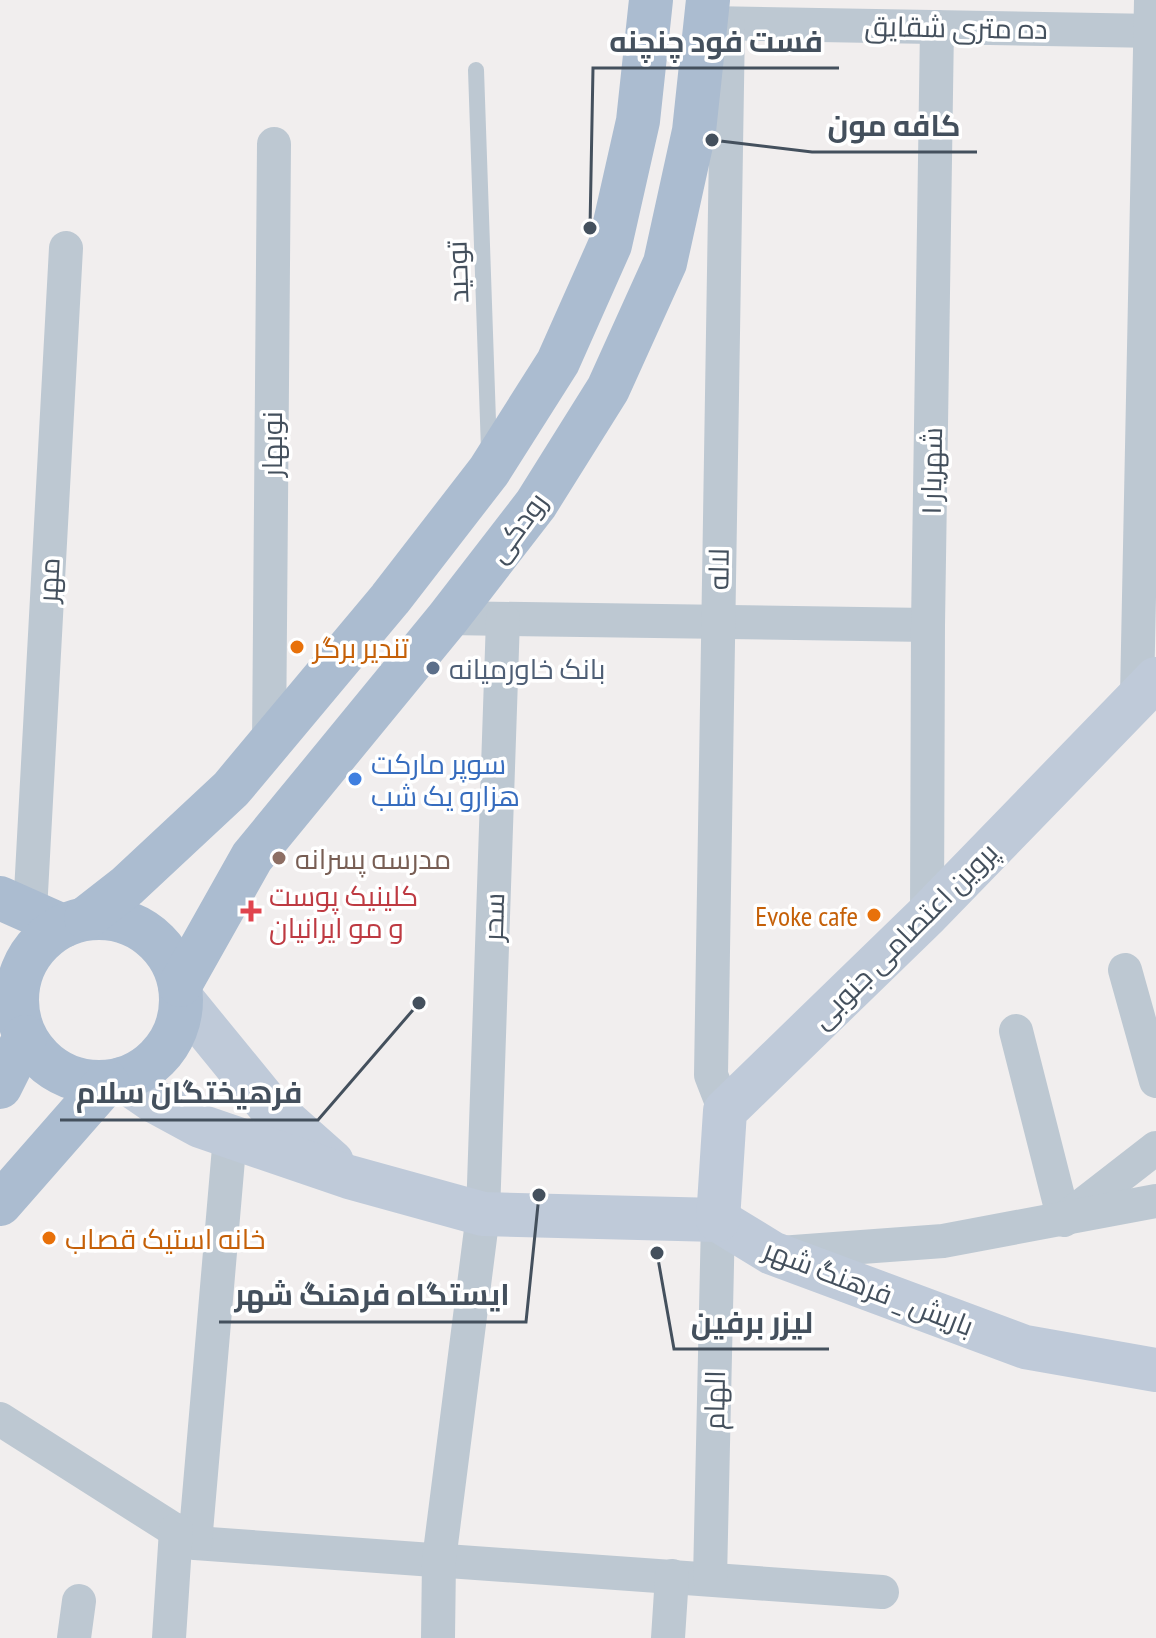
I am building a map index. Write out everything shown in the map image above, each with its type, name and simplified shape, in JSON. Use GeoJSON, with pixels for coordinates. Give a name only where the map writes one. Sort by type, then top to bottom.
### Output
{"type":"FeatureCollection","features":[{"type":"Feature","properties":{"kind":"main road","name":"رودکى"},"geometry":{"type":"LineString","coordinates":[[45,913],[127,886],[231,789],[390,599],[489,471],[558,362],[610,245],[638,121],[651,0]]}},
{"type":"Feature","properties":{"kind":"main road","name":"رودکى"},"geometry":{"type":"LineString","coordinates":[[181,992],[252,857],[448,618],[536,504],[608,389],[665,263],[715,16]]}},
{"type":"Feature","properties":{"kind":"main road"},"geometry":{"type":"LineString","coordinates":[[518,425],[563,462]]}},
{"type":"Feature","properties":{"kind":"main road","name":"پروین اعتصامی جنوبی"},"geometry":{"type":"LineString","coordinates":[[725,1111],[927,915],[1146,687]]}},
{"type":"Feature","properties":{"kind":"main road"},"geometry":{"type":"LineString","coordinates":[[0,1087],[18,984],[34,949],[47,936],[45,913],[107,917],[128,923],[147,933],[162,947],[174,965],[181,992],[177,1024],[166,1049],[154,1062],[114,1081],[0,1204]]}},
{"type":"Feature","properties":{"kind":"main road"},"geometry":{"type":"LineString","coordinates":[[181,992],[270,1107],[349,1177]]}},
{"type":"Feature","properties":{"kind":"main road"},"geometry":{"type":"LineString","coordinates":[[14,1009],[36,1053],[51,1067],[68,1077],[114,1081]]}},
{"type":"Feature","properties":{"kind":"main road","name":"باریش _ فرهنگ شهر"},"geometry":{"type":"LineString","coordinates":[[114,1081],[200,1126],[349,1177],[483,1214],[718,1220],[772,1253],[1025,1347],[1156,1370]]}},
{"type":"Feature","properties":{"kind":"main road"},"geometry":{"type":"LineString","coordinates":[[718,1220],[725,1111]]}},
{"type":"Feature","properties":{"kind":"street","name":"ده متری شقایق"},"geometry":{"type":"LineString","coordinates":[[715,16],[845,13],[937,27],[1153,21]]}},
{"type":"Feature","properties":{"kind":"street","name":"لاله"},"geometry":{"type":"LineString","coordinates":[[715,16],[717,622],[711,1075],[725,1111]]}},
{"type":"Feature","properties":{"kind":"street"},"geometry":{"type":"LineString","coordinates":[[1146,687],[1153,21]]}},
{"type":"Feature","properties":{"kind":"street","name":"شهریار ۱"},"geometry":{"type":"LineString","coordinates":[[927,915],[937,27]]}},
{"type":"Feature","properties":{"kind":"street","name":"نوبهار"},"geometry":{"type":"LineString","coordinates":[[269,745],[274,144]]}},
{"type":"Feature","properties":{"kind":"street","name":"مهر"},"geometry":{"type":"LineString","coordinates":[[45,913],[66,248]]}},
{"type":"Feature","properties":{"kind":"street"},"geometry":{"type":"LineString","coordinates":[[448,618],[928,625]]}},
{"type":"Feature","properties":{"kind":"street","name":"سحر"},"geometry":{"type":"LineString","coordinates":[[438,1638],[439,1560],[483,1214],[503,619]]}},
{"type":"Feature","properties":{"kind":"street"},"geometry":{"type":"LineString","coordinates":[[1125,970],[1156,1081]]}},
{"type":"Feature","properties":{"kind":"street"},"geometry":{"type":"LineString","coordinates":[[1016,1031],[1064,1220]]}},
{"type":"Feature","properties":{"kind":"street"},"geometry":{"type":"LineString","coordinates":[[169,1638],[185,1536],[230,1136]]}},
{"type":"Feature","properties":{"kind":"street"},"geometry":{"type":"LineString","coordinates":[[1064,1220],[1156,1148]]}},
{"type":"Feature","properties":{"kind":"street"},"geometry":{"type":"LineString","coordinates":[[772,1253],[943,1241],[1156,1201]]}},
{"type":"Feature","properties":{"kind":"street","name":"الهام"},"geometry":{"type":"LineString","coordinates":[[710,1579],[718,1220]]}},
{"type":"Feature","properties":{"kind":"street"},"geometry":{"type":"LineString","coordinates":[[0,1419],[185,1536],[439,1560],[882,1592]]}},
{"type":"Feature","properties":{"kind":"street"},"geometry":{"type":"LineString","coordinates":[[668,1638],[672,1576]]}},
{"type":"Feature","properties":{"kind":"street"},"geometry":{"type":"LineString","coordinates":[[74,1638],[79,1601]]}},
{"type":"Feature","properties":{"kind":"lane","name":"توحید"},"geometry":{"type":"LineString","coordinates":[[476,70],[489,471]]}},
{"type":"Feature","properties":{"kind":"place","name":"کافه مون"},"geometry":{"type":"Point","coordinates":[712,140]}},
{"type":"Feature","properties":{"kind":"place","name":"فست فود چنچنه"},"geometry":{"type":"Point","coordinates":[590,228]}},
{"type":"Feature","properties":{"kind":"place","name":"تندیر برگر"},"geometry":{"type":"Point","coordinates":[297,647]}},
{"type":"Feature","properties":{"kind":"place","name":"بانک خاورمیانه"},"geometry":{"type":"Point","coordinates":[433,668]}},
{"type":"Feature","properties":{"kind":"place","name":"سوپر مارکت هزارو یک شب"},"geometry":{"type":"Point","coordinates":[355,779]}},
{"type":"Feature","properties":{"kind":"place","name":"مدرسه پسرانه"},"geometry":{"type":"Point","coordinates":[279,858]}},
{"type":"Feature","properties":{"kind":"place","name":"کلینیک پوست و مو ایرانیان"},"geometry":{"type":"Point","coordinates":[251,911]}},
{"type":"Feature","properties":{"kind":"place","name":"Evoke cafe"},"geometry":{"type":"Point","coordinates":[874,915]}},
{"type":"Feature","properties":{"kind":"place","name":"فرهیختگان سلام"},"geometry":{"type":"Point","coordinates":[419,1003]}},
{"type":"Feature","properties":{"kind":"place","name":"ایستگاه فرهنگ شهر"},"geometry":{"type":"Point","coordinates":[539,1195]}},
{"type":"Feature","properties":{"kind":"place","name":"خانه استیک قصاب"},"geometry":{"type":"Point","coordinates":[49,1238]}},
{"type":"Feature","properties":{"kind":"place","name":"لیزر برفین"},"geometry":{"type":"Point","coordinates":[657,1253]}}]}
